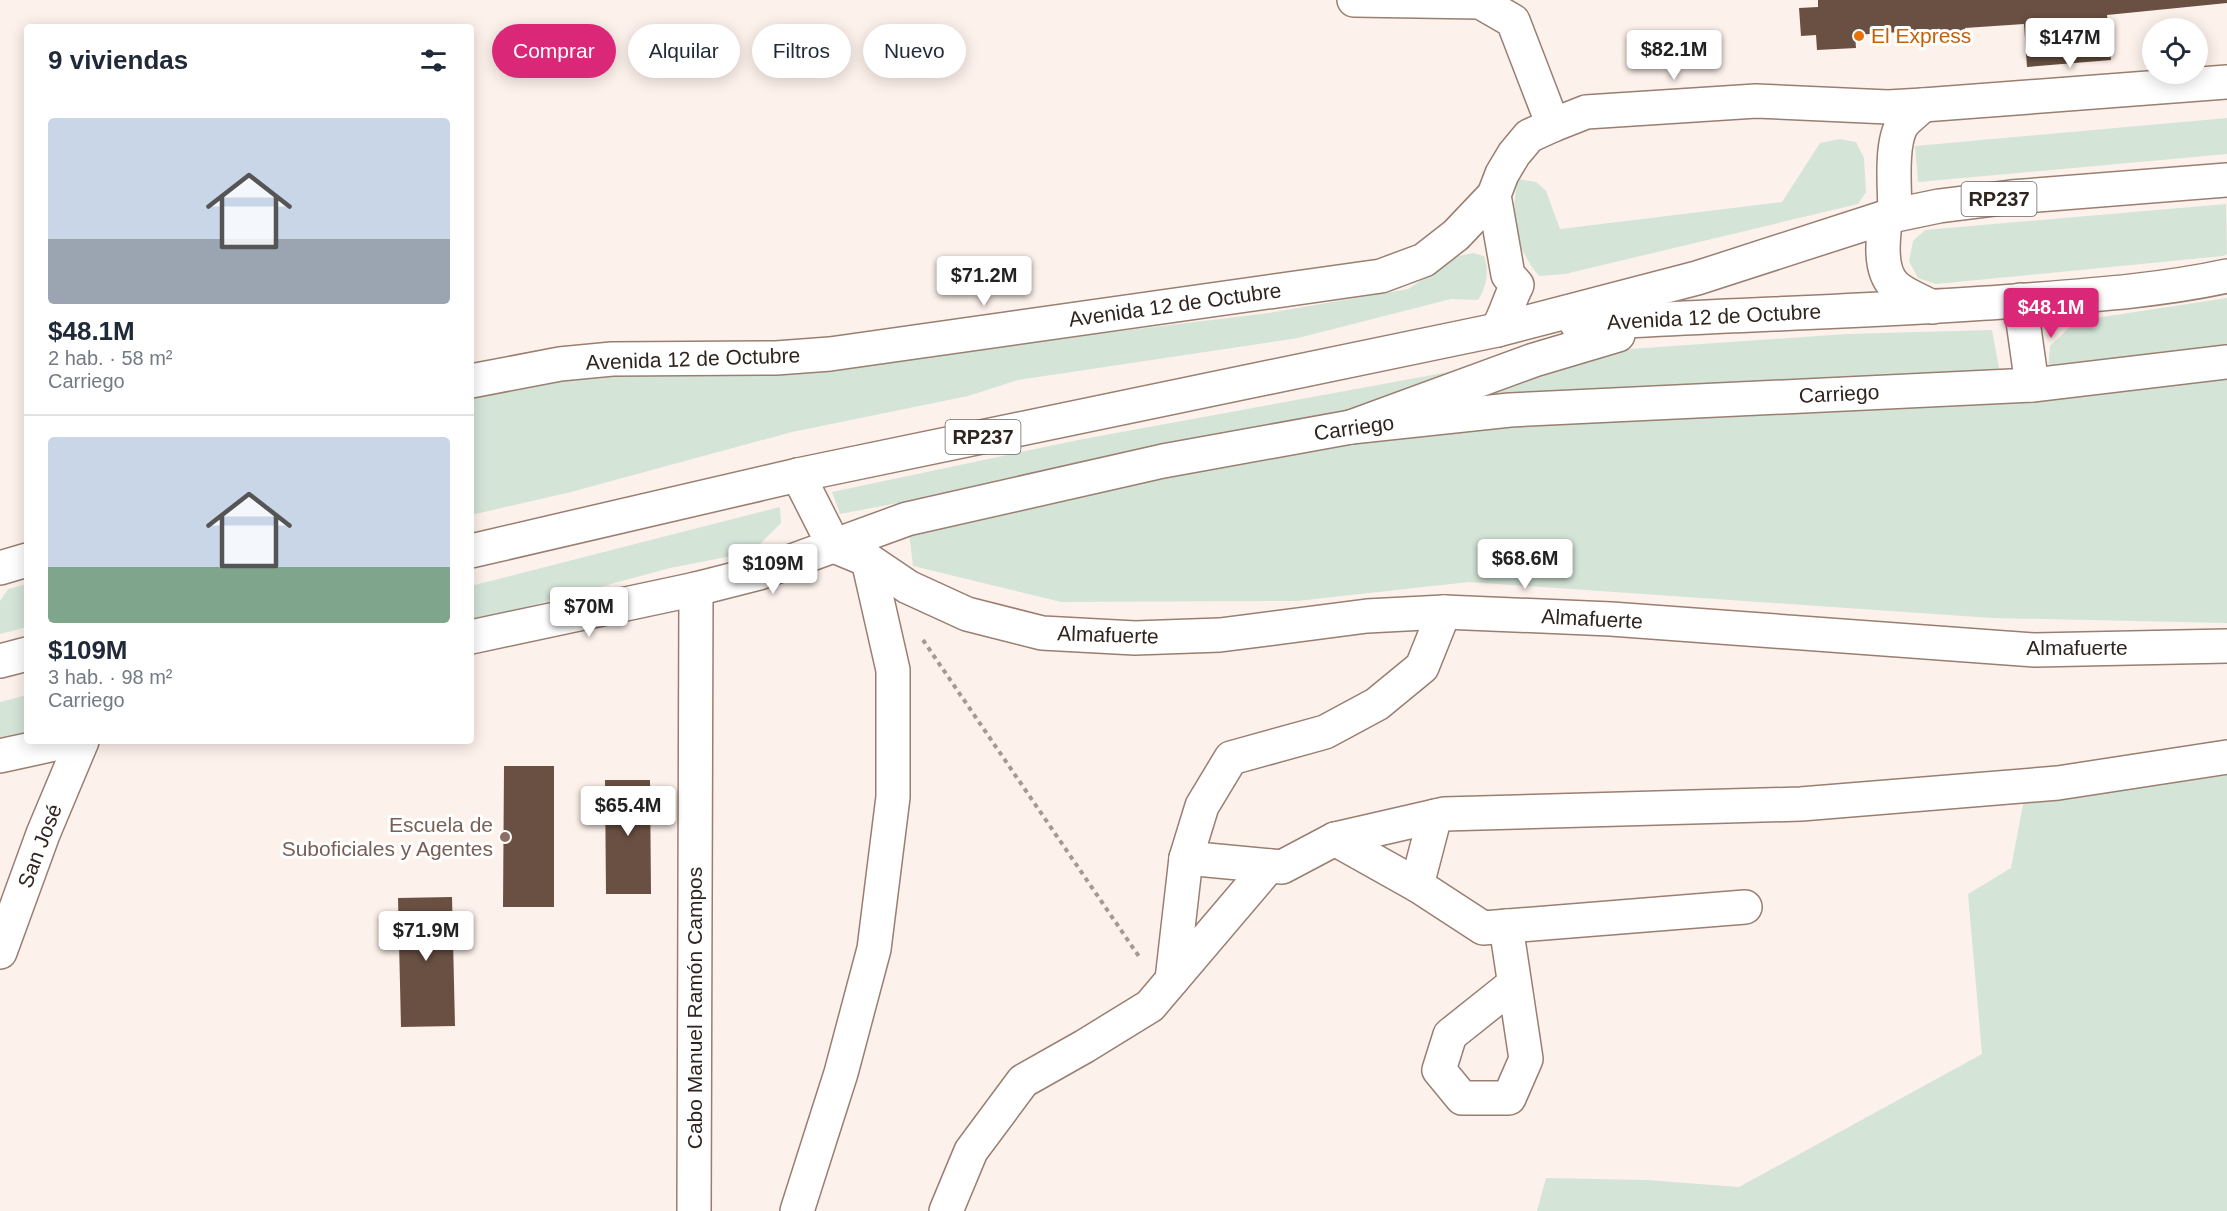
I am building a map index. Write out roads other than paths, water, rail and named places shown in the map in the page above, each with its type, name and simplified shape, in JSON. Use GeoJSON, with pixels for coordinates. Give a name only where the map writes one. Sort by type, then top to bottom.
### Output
{"type":"FeatureCollection","features":[{"type":"Feature","properties":{"kind":"street"},"geometry":{"type":"LineString","coordinates":[[1354,0],[1480,2],[1513,21],[1553,125]]}},
{"type":"Feature","properties":{"kind":"street"},"geometry":{"type":"LineString","coordinates":[[1497,330],[1505,316],[1507,303],[1517,285],[1508,275],[1494,195],[1502,174],[1528,136],[1586,112],[1756,101],[1888,107],[2225,84]]}},
{"type":"Feature","properties":{"kind":"street"},"geometry":{"type":"LineString","coordinates":[[1923,105],[1903,125],[1897,140],[1891,216],[1882,241],[1885,266],[1894,285],[1932,307]]}},
{"type":"Feature","properties":{"kind":"street","name":"Avenida 12 de Octubre"},"geometry":{"type":"LineString","coordinates":[[474,550],[798,475],[1497,330],[1697,278],[1891,216],[1939,206],[2022,196],[2227,180]]}},
{"type":"Feature","properties":{"kind":"street","name":"Avenida 12 de Octubre"},"geometry":{"type":"LineString","coordinates":[[474,380],[560,364],[591,361],[776,358],[830,354],[1381,276],[1424,260],[1456,235],[1494,195]]}},
{"type":"Feature","properties":{"kind":"street","name":"Avenida 12 de Octubre"},"geometry":{"type":"LineString","coordinates":[[1497,330],[1687,317],[1932,307],[2102,294],[2198,282],[2227,276]]}},
{"type":"Feature","properties":{"kind":"street"},"geometry":{"type":"LineString","coordinates":[[2020,300],[2032,385]]}},
{"type":"Feature","properties":{"kind":"street"},"geometry":{"type":"LineString","coordinates":[[1351,427],[1534,360],[1687,317]]}},
{"type":"Feature","properties":{"kind":"street","name":"Carriego"},"geometry":{"type":"LineString","coordinates":[[696,589],[759,573],[907,519],[1163,461],[1351,427],[1510,410],[2032,385],[2227,362]]}},
{"type":"Feature","properties":{"kind":"street"},"geometry":{"type":"LineString","coordinates":[[798,475],[834,546]]}},
{"type":"Feature","properties":{"kind":"street","name":"Almafuerte"},"geometry":{"type":"LineString","coordinates":[[834,546],[868,560],[908,587],[967,614],[1042,633],[1135,638],[1220,635],[1367,616],[1444,612],[1611,619],[2035,650],[2227,646]]}},
{"type":"Feature","properties":{"kind":"street"},"geometry":{"type":"LineString","coordinates":[[796,1211],[841,1073],[874,949],[893,797],[893,670],[868,560]]}},
{"type":"Feature","properties":{"kind":"street"},"geometry":{"type":"LineString","coordinates":[[0,568],[24,561]]}},
{"type":"Feature","properties":{"kind":"street"},"geometry":{"type":"LineString","coordinates":[[474,636],[696,589]]}},
{"type":"Feature","properties":{"kind":"street","name":"Cabo Manuel Ramón Campos"},"geometry":{"type":"LineString","coordinates":[[694,1211],[696,589]]}},
{"type":"Feature","properties":{"kind":"street"},"geometry":{"type":"LineString","coordinates":[[1167,986],[1186,858],[1202,806],[1231,758],[1325,732],[1377,704],[1422,667],[1444,612]]}},
{"type":"Feature","properties":{"kind":"street"},"geometry":{"type":"LineString","coordinates":[[0,661],[24,655]]}},
{"type":"Feature","properties":{"kind":"street"},"geometry":{"type":"LineString","coordinates":[[0,756],[54,744]]}},
{"type":"Feature","properties":{"kind":"street","name":"San José"},"geometry":{"type":"LineString","coordinates":[[0,952],[43,834],[81,744]]}},
{"type":"Feature","properties":{"kind":"street"},"geometry":{"type":"LineString","coordinates":[[1186,858],[1282,867],[1335,839],[1444,814],[1801,804],[2058,783],[2227,757]]}},
{"type":"Feature","properties":{"kind":"street"},"geometry":{"type":"LineString","coordinates":[[1417,885],[1435,816]]}},
{"type":"Feature","properties":{"kind":"street"},"geometry":{"type":"LineString","coordinates":[[1335,839],[1417,885],[1483,928],[1745,907]]}},
{"type":"Feature","properties":{"kind":"street"},"geometry":{"type":"LineString","coordinates":[[946,1211],[971,1151],[1023,1081],[1150,1006],[1269,866]]}},
{"type":"Feature","properties":{"kind":"street"},"geometry":{"type":"LineString","coordinates":[[1506,926],[1514,984]]}},
{"type":"Feature","properties":{"kind":"place","name":"El Express"},"geometry":{"type":"Point","coordinates":[1859,36]}},
{"type":"Feature","properties":{"kind":"place","name":"Escuela de Suboficiales y Agentes"},"geometry":{"type":"Point","coordinates":[505,837]}}]}
